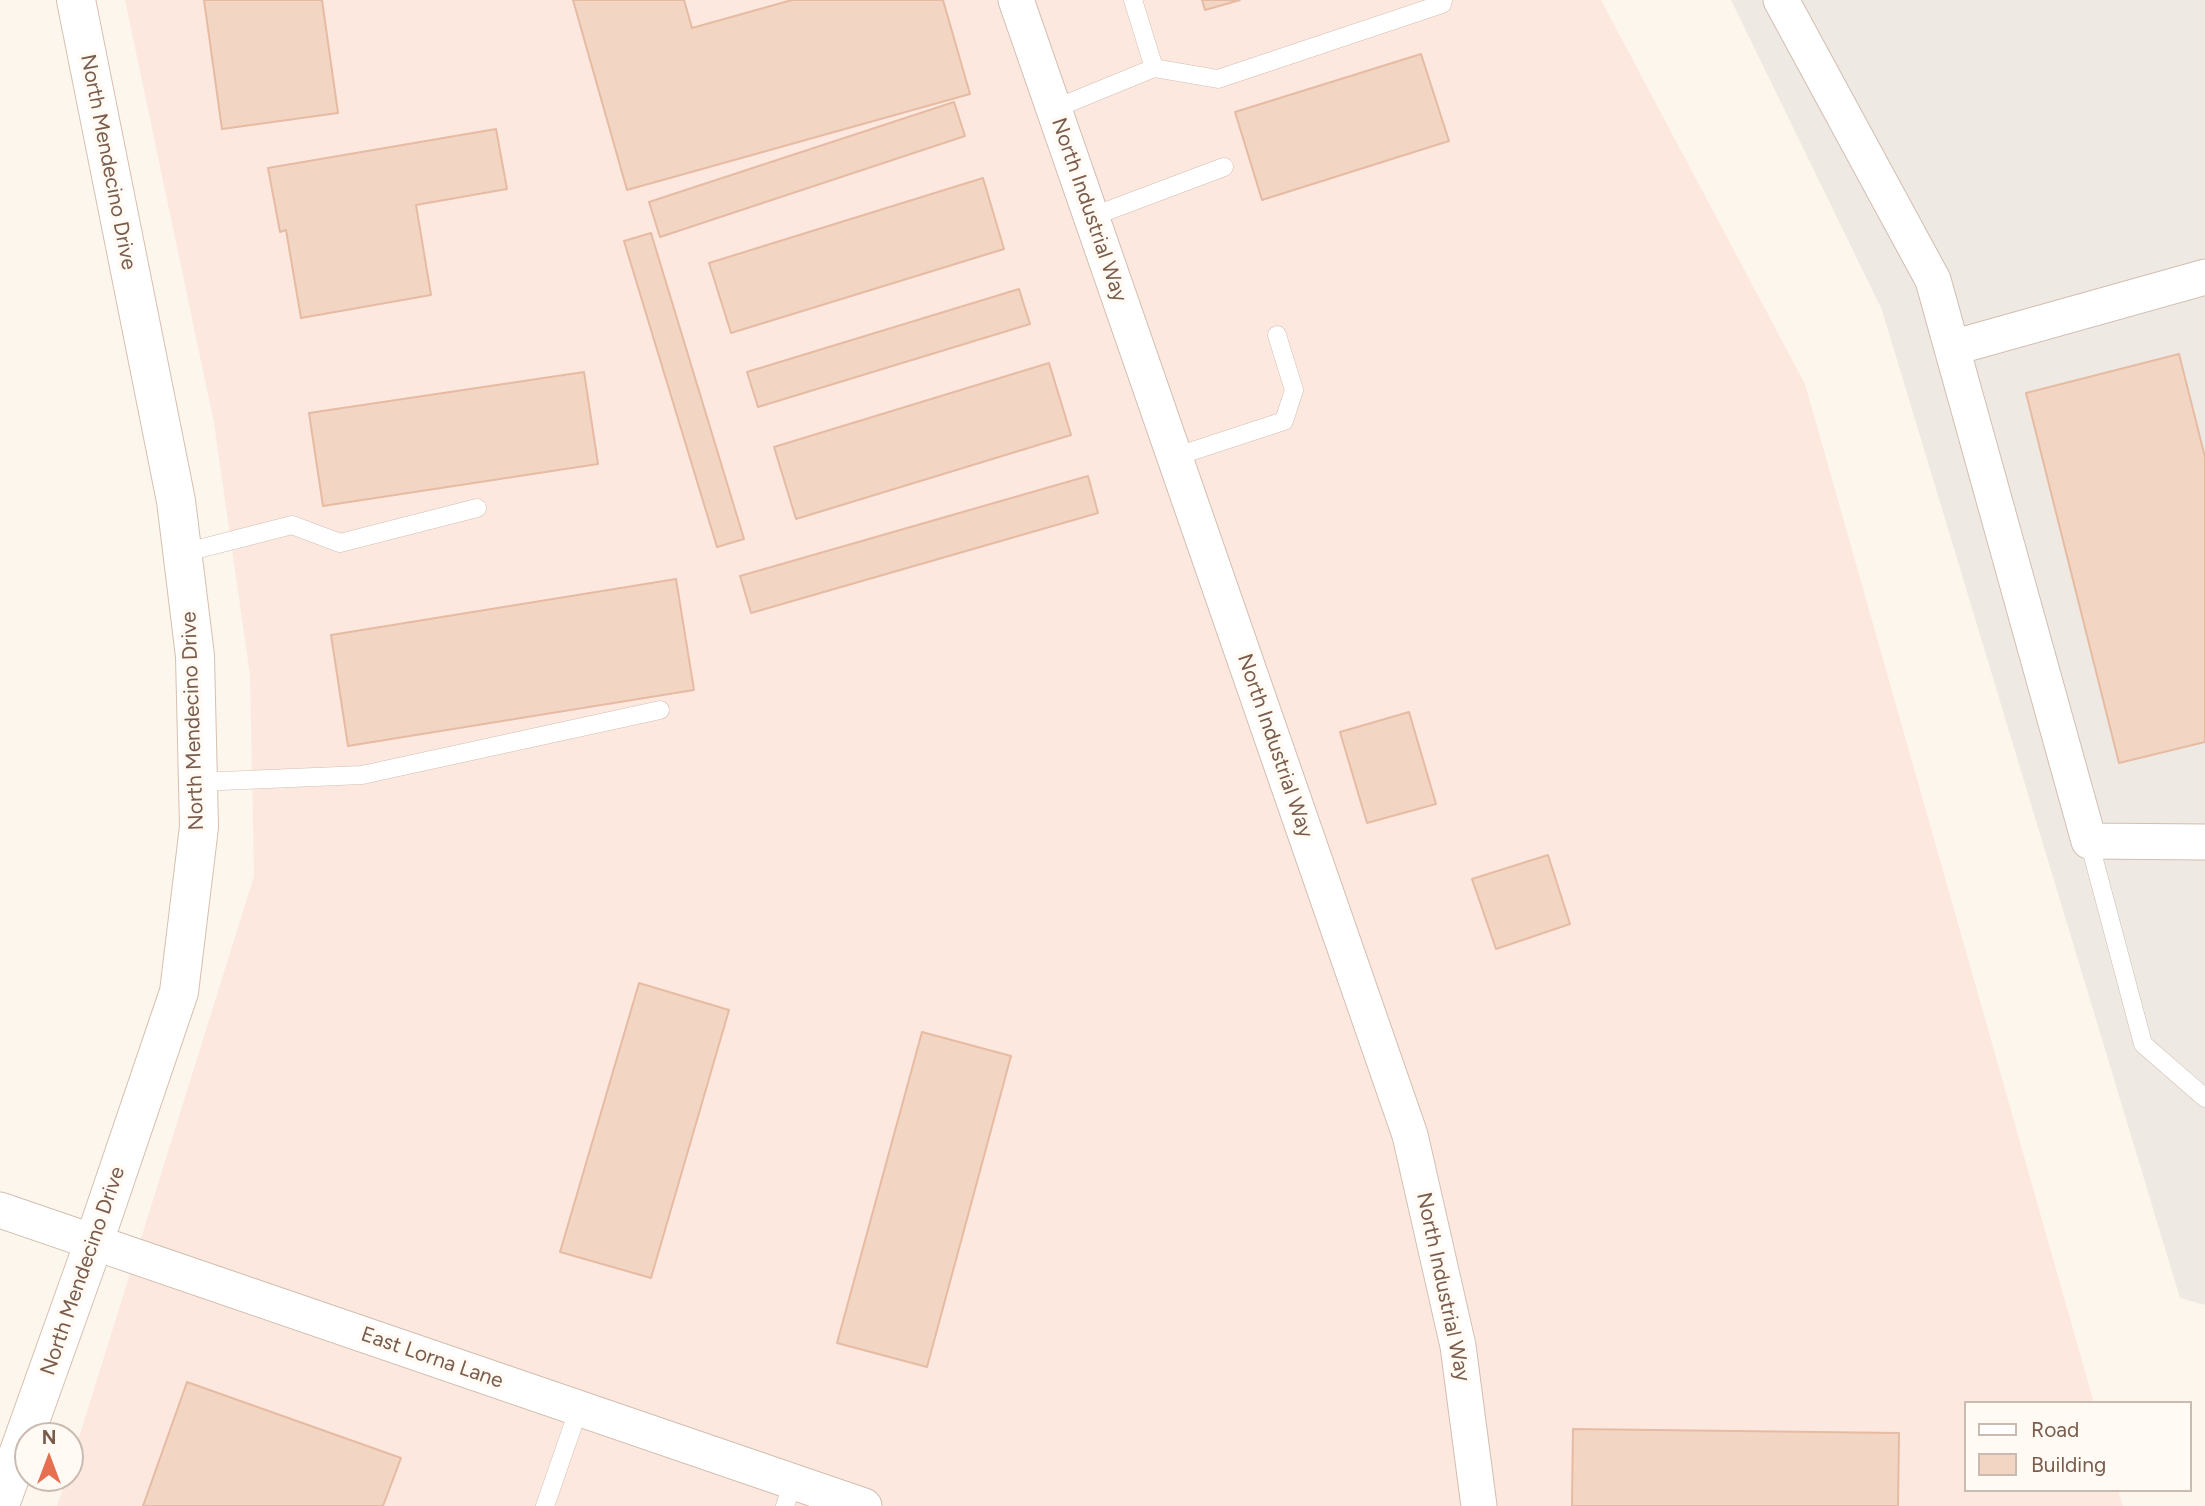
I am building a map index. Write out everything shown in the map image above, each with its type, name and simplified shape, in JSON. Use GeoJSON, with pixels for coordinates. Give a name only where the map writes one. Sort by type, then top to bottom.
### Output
{"type":"FeatureCollection","features":[{"type":"Feature","properties":{"kind":"street","name":"North Mendecino Drive"},"geometry":{"type":"LineString","coordinates":[[0,1505],[94,1242],[179,992],[199,827],[195,656],[176,501],[76,0]]}},
{"type":"Feature","properties":{"kind":"street","name":"North Industrial Way"},"geometry":{"type":"LineString","coordinates":[[1016,0],[1410,1135],[1458,1346],[1479,1506]]}},
{"type":"Feature","properties":{"kind":"street"},"geometry":{"type":"LineString","coordinates":[[1781,0],[1933,280],[2089,841],[2205,842]]}},
{"type":"Feature","properties":{"kind":"street"},"geometry":{"type":"LineString","coordinates":[[1952,348],[2205,277]]}},
{"type":"Feature","properties":{"kind":"street","name":"East Lorna Lane"},"geometry":{"type":"LineString","coordinates":[[0,1210],[579,1408],[789,1494],[864,1506]]}},
{"type":"Feature","properties":{"kind":"lane"},"geometry":{"type":"LineString","coordinates":[[1133,0],[1154,68]]}},
{"type":"Feature","properties":{"kind":"lane"},"geometry":{"type":"LineString","coordinates":[[1054,108],[1154,68],[1218,79],[1442,4],[1443,0]]}},
{"type":"Feature","properties":{"kind":"lane"},"geometry":{"type":"LineString","coordinates":[[1091,217],[1224,167]]}},
{"type":"Feature","properties":{"kind":"lane"},"geometry":{"type":"LineString","coordinates":[[1174,457],[1284,421],[1294,390],[1277,335]]}},
{"type":"Feature","properties":{"kind":"lane"},"geometry":{"type":"LineString","coordinates":[[183,553],[292,525],[341,543],[477,508]]}},
{"type":"Feature","properties":{"kind":"lane"},"geometry":{"type":"LineString","coordinates":[[198,782],[362,775],[660,710]]}},
{"type":"Feature","properties":{"kind":"lane"},"geometry":{"type":"LineString","coordinates":[[2089,841],[2143,1044],[2205,1098]]}},
{"type":"Feature","properties":{"kind":"lane"},"geometry":{"type":"LineString","coordinates":[[545,1506],[579,1408]]}},
{"type":"Feature","properties":{"kind":"shaded area"},"geometry":{"type":"Polygon","coordinates":[[[125,0],[1601,0],[1805,384],[2093,1401],[1964,1401],[1964,1492],[2119,1492],[2123,1506],[57,1506],[62,1492],[84,1492],[84,1422],[254,876],[250,675],[214,423],[125,0]]]}},
{"type":"Feature","properties":{"kind":"shaded area"},"geometry":{"type":"Polygon","coordinates":[[[1731,0],[2205,0],[2205,1305],[2180,1298],[1882,310],[1731,0]]]}},
{"type":"Feature","properties":{"kind":"building"},"geometry":{"type":"Polygon","coordinates":[[[204,0],[322,0],[338,113],[222,129],[204,0]]]}},
{"type":"Feature","properties":{"kind":"building"},"geometry":{"type":"Polygon","coordinates":[[[573,0],[684,0],[692,28],[792,0],[943,0],[970,94],[627,190],[573,0]]]}},
{"type":"Feature","properties":{"kind":"building"},"geometry":{"type":"Polygon","coordinates":[[[1202,0],[1240,0],[1205,10],[1202,0]]]}},
{"type":"Feature","properties":{"kind":"building"},"geometry":{"type":"Polygon","coordinates":[[[1421,54],[1449,141],[1262,200],[1235,112],[1421,54]]]}},
{"type":"Feature","properties":{"kind":"building"},"geometry":{"type":"Polygon","coordinates":[[[954,102],[965,136],[660,237],[649,202],[954,102]]]}},
{"type":"Feature","properties":{"kind":"building"},"geometry":{"type":"Polygon","coordinates":[[[496,129],[507,189],[416,205],[431,295],[301,318],[286,230],[280,232],[268,168],[496,129]]]}},
{"type":"Feature","properties":{"kind":"building"},"geometry":{"type":"Polygon","coordinates":[[[983,178],[1004,249],[731,333],[709,263],[983,178]]]}},
{"type":"Feature","properties":{"kind":"building"},"geometry":{"type":"Polygon","coordinates":[[[651,233],[744,539],[717,547],[624,241],[651,233]]]}},
{"type":"Feature","properties":{"kind":"building"},"geometry":{"type":"Polygon","coordinates":[[[1019,289],[1030,324],[758,407],[747,372],[1019,289]]]}},
{"type":"Feature","properties":{"kind":"building"},"geometry":{"type":"Polygon","coordinates":[[[2179,354],[2205,457],[2205,742],[2119,763],[2026,393],[2179,354]]]}},
{"type":"Feature","properties":{"kind":"building"},"geometry":{"type":"Polygon","coordinates":[[[1049,363],[1071,435],[796,519],[774,447],[1049,363]]]}},
{"type":"Feature","properties":{"kind":"building"},"geometry":{"type":"Polygon","coordinates":[[[584,372],[598,464],[323,506],[309,413],[584,372]]]}},
{"type":"Feature","properties":{"kind":"building"},"geometry":{"type":"Polygon","coordinates":[[[1088,476],[1098,513],[751,613],[740,576],[1088,476]]]}},
{"type":"Feature","properties":{"kind":"building"},"geometry":{"type":"Polygon","coordinates":[[[676,579],[694,690],[348,746],[331,635],[676,579]]]}},
{"type":"Feature","properties":{"kind":"building"},"geometry":{"type":"Polygon","coordinates":[[[1409,712],[1436,804],[1367,823],[1340,732],[1409,712]]]}},
{"type":"Feature","properties":{"kind":"building"},"geometry":{"type":"Polygon","coordinates":[[[1548,855],[1570,924],[1496,949],[1472,879],[1548,855]]]}},
{"type":"Feature","properties":{"kind":"building"},"geometry":{"type":"Polygon","coordinates":[[[639,983],[729,1010],[651,1278],[560,1252],[639,983]]]}},
{"type":"Feature","properties":{"kind":"building"},"geometry":{"type":"Polygon","coordinates":[[[922,1032],[1011,1056],[927,1367],[837,1343],[922,1032]]]}},
{"type":"Feature","properties":{"kind":"building"},"geometry":{"type":"Polygon","coordinates":[[[187,1382],[401,1458],[383,1506],[143,1506],[187,1382]]]}},
{"type":"Feature","properties":{"kind":"building"},"geometry":{"type":"Polygon","coordinates":[[[1573,1429],[1899,1433],[1898,1506],[1572,1506],[1573,1429]]]}}]}
